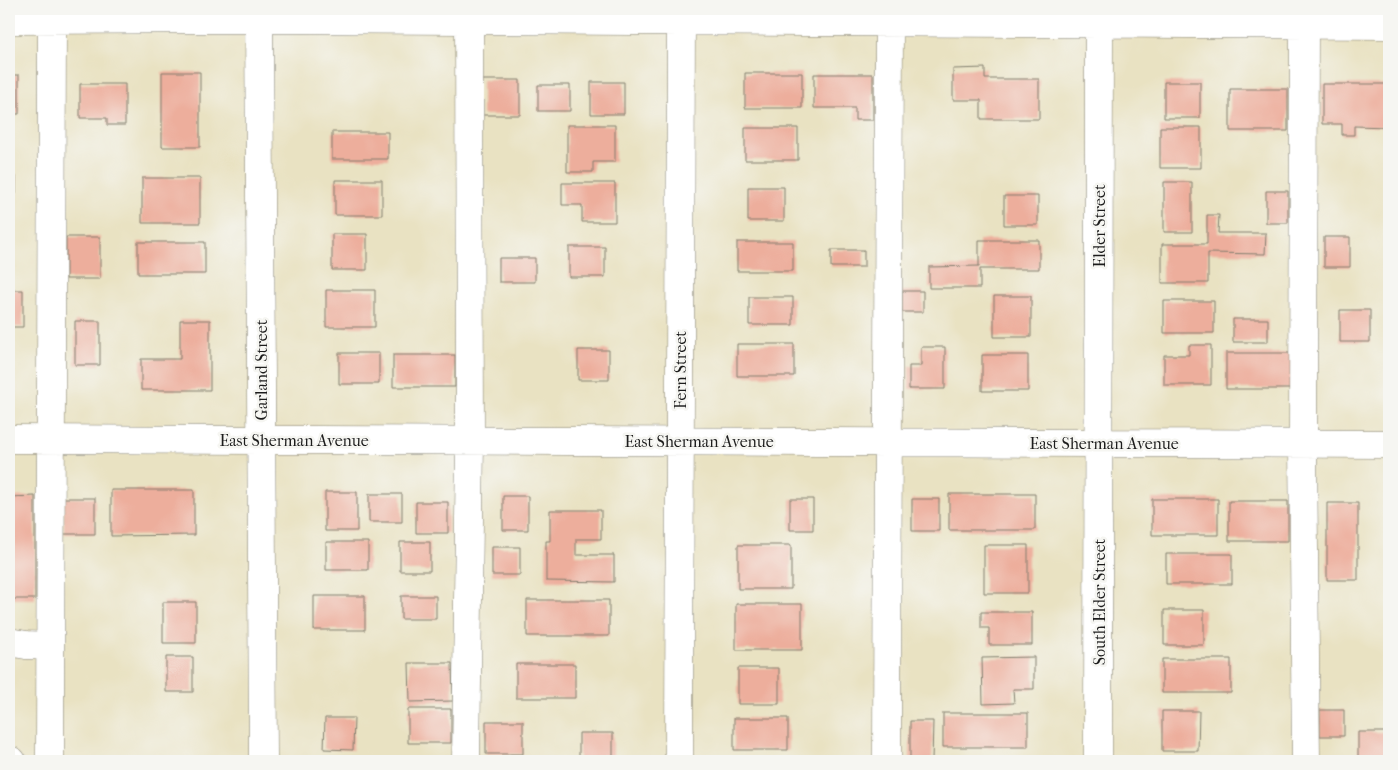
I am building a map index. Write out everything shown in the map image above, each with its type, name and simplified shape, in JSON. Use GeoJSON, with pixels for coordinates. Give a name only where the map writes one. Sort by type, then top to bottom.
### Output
{"type":"FeatureCollection","features":[{"type":"Feature","properties":{"kind":"street"},"geometry":{"type":"LineString","coordinates":[[9,20],[259,14],[1304,16],[1389,25]]}},
{"type":"Feature","properties":{"kind":"street","name":"Garland Street"},"geometry":{"type":"LineString","coordinates":[[259,14],[263,761]]}},
{"type":"Feature","properties":{"kind":"street"},"geometry":{"type":"LineString","coordinates":[[466,761],[470,440],[468,14]]}},
{"type":"Feature","properties":{"kind":"street","name":"Fern Street"},"geometry":{"type":"LineString","coordinates":[[679,761],[681,15]]}},
{"type":"Feature","properties":{"kind":"street"},"geometry":{"type":"LineString","coordinates":[[887,761],[889,16]]}},
{"type":"Feature","properties":{"kind":"street","name":"Elder Street"},"geometry":{"type":"LineString","coordinates":[[1099,16],[1099,443]]}},
{"type":"Feature","properties":{"kind":"street"},"geometry":{"type":"LineString","coordinates":[[1304,16],[1306,761]]}},
{"type":"Feature","properties":{"kind":"street"},"geometry":{"type":"LineString","coordinates":[[50,761],[52,20]]}},
{"type":"Feature","properties":{"kind":"street","name":"East Sherman Avenue"},"geometry":{"type":"LineString","coordinates":[[9,438],[1389,444]]}},
{"type":"Feature","properties":{"kind":"street","name":"South Elder Street"},"geometry":{"type":"LineString","coordinates":[[1098,761],[1099,443]]}},
{"type":"Feature","properties":{"kind":"street"},"geometry":{"type":"LineString","coordinates":[[9,642],[50,646]]}},
{"type":"Feature","properties":{"kind":"building"},"geometry":{"type":"Polygon","coordinates":[[[985,68],[985,79],[1039,79],[1039,119],[981,119],[981,100],[953,100],[953,69],[985,68]]]}},
{"type":"Feature","properties":{"kind":"building"},"geometry":{"type":"Polygon","coordinates":[[[162,72],[200,72],[200,147],[162,147],[162,72]]]}},
{"type":"Feature","properties":{"kind":"building"},"geometry":{"type":"Polygon","coordinates":[[[745,73],[802,73],[802,108],[745,108],[745,73]]]}},
{"type":"Feature","properties":{"kind":"building"},"geometry":{"type":"Polygon","coordinates":[[[814,74],[873,74],[873,120],[855,120],[855,108],[814,108],[814,74]]]}},
{"type":"Feature","properties":{"kind":"building"},"geometry":{"type":"Polygon","coordinates":[[[9,75],[19,75],[19,114],[9,114],[9,75]]]}},
{"type":"Feature","properties":{"kind":"building"},"geometry":{"type":"Polygon","coordinates":[[[482,80],[520,80],[520,115],[482,115],[482,80]]]}},
{"type":"Feature","properties":{"kind":"building"},"geometry":{"type":"Polygon","coordinates":[[[591,82],[624,82],[624,114],[591,114],[591,82]]]}},
{"type":"Feature","properties":{"kind":"building"},"geometry":{"type":"Polygon","coordinates":[[[1164,82],[1200,82],[1200,118],[1164,118],[1164,82]]]}},
{"type":"Feature","properties":{"kind":"building"},"geometry":{"type":"Polygon","coordinates":[[[80,84],[125,84],[125,125],[107,125],[107,118],[80,118],[80,84]]]}},
{"type":"Feature","properties":{"kind":"building"},"geometry":{"type":"Polygon","coordinates":[[[1322,84],[1389,84],[1389,127],[1354,126],[1354,135],[1342,135],[1342,124],[1322,124],[1322,84]]]}},
{"type":"Feature","properties":{"kind":"building"},"geometry":{"type":"Polygon","coordinates":[[[538,85],[570,85],[570,111],[538,111],[538,85]]]}},
{"type":"Feature","properties":{"kind":"building"},"geometry":{"type":"Polygon","coordinates":[[[1230,89],[1288,89],[1288,131],[1230,131],[1230,89]]]}},
{"type":"Feature","properties":{"kind":"building"},"geometry":{"type":"Polygon","coordinates":[[[567,125],[615,125],[615,162],[593,162],[593,172],[567,172],[567,125]]]}},
{"type":"Feature","properties":{"kind":"building"},"geometry":{"type":"Polygon","coordinates":[[[1160,127],[1201,127],[1201,168],[1160,168],[1160,127]]]}},
{"type":"Feature","properties":{"kind":"building"},"geometry":{"type":"Polygon","coordinates":[[[745,128],[798,128],[798,160],[745,160],[745,128]]]}},
{"type":"Feature","properties":{"kind":"building"},"geometry":{"type":"Polygon","coordinates":[[[332,132],[388,132],[388,159],[332,159],[332,132]]]}},
{"type":"Feature","properties":{"kind":"building"},"geometry":{"type":"Polygon","coordinates":[[[9,177],[16,177],[16,194],[9,194],[9,177]]]}},
{"type":"Feature","properties":{"kind":"building"},"geometry":{"type":"Polygon","coordinates":[[[142,178],[200,178],[200,223],[142,223],[142,178]]]}},
{"type":"Feature","properties":{"kind":"building"},"geometry":{"type":"Polygon","coordinates":[[[335,180],[382,180],[382,215],[335,215],[335,180]]]}},
{"type":"Feature","properties":{"kind":"building"},"geometry":{"type":"Polygon","coordinates":[[[1164,182],[1192,182],[1192,232],[1164,232],[1164,182]]]}},
{"type":"Feature","properties":{"kind":"building"},"geometry":{"type":"Polygon","coordinates":[[[562,183],[615,183],[615,222],[582,222],[582,205],[562,205],[562,183]]]}},
{"type":"Feature","properties":{"kind":"building"},"geometry":{"type":"Polygon","coordinates":[[[748,187],[784,187],[784,221],[748,221],[748,187]]]}},
{"type":"Feature","properties":{"kind":"building"},"geometry":{"type":"Polygon","coordinates":[[[1266,191],[1288,191],[1288,223],[1266,223],[1266,191]]]}},
{"type":"Feature","properties":{"kind":"building"},"geometry":{"type":"Polygon","coordinates":[[[1004,196],[1038,196],[1038,225],[1004,225],[1004,196]]]}},
{"type":"Feature","properties":{"kind":"building"},"geometry":{"type":"Polygon","coordinates":[[[1207,215],[1219,215],[1218,233],[1266,233],[1265,254],[1208,253],[1208,283],[1162,283],[1162,244],[1207,244],[1207,215]]]}},
{"type":"Feature","properties":{"kind":"building"},"geometry":{"type":"Polygon","coordinates":[[[332,234],[367,234],[367,270],[332,270],[332,234]]]}},
{"type":"Feature","properties":{"kind":"building"},"geometry":{"type":"Polygon","coordinates":[[[66,237],[100,237],[100,279],[66,279],[66,237]]]}},
{"type":"Feature","properties":{"kind":"building"},"geometry":{"type":"Polygon","coordinates":[[[1324,237],[1350,237],[1350,267],[1324,267],[1324,237]]]}},
{"type":"Feature","properties":{"kind":"building"},"geometry":{"type":"Polygon","coordinates":[[[979,240],[1039,240],[1039,269],[980,269],[980,288],[929,288],[929,267],[979,266],[979,240]]]}},
{"type":"Feature","properties":{"kind":"building"},"geometry":{"type":"Polygon","coordinates":[[[138,242],[205,242],[205,274],[138,274],[138,242]]]}},
{"type":"Feature","properties":{"kind":"building"},"geometry":{"type":"Polygon","coordinates":[[[737,242],[793,242],[793,271],[737,271],[737,242]]]}},
{"type":"Feature","properties":{"kind":"building"},"geometry":{"type":"Polygon","coordinates":[[[569,247],[605,247],[605,277],[569,277],[569,247]]]}},
{"type":"Feature","properties":{"kind":"building"},"geometry":{"type":"Polygon","coordinates":[[[831,250],[864,250],[864,267],[831,267],[831,250]]]}},
{"type":"Feature","properties":{"kind":"building"},"geometry":{"type":"Polygon","coordinates":[[[499,258],[535,258],[535,282],[499,282],[499,258]]]}},
{"type":"Feature","properties":{"kind":"building"},"geometry":{"type":"Polygon","coordinates":[[[9,290],[23,290],[23,327],[9,327],[9,290]]]}},
{"type":"Feature","properties":{"kind":"building"},"geometry":{"type":"Polygon","coordinates":[[[326,290],[375,290],[375,327],[326,327],[326,290]]]}},
{"type":"Feature","properties":{"kind":"building"},"geometry":{"type":"Polygon","coordinates":[[[902,291],[923,291],[923,312],[902,312],[902,291]]]}},
{"type":"Feature","properties":{"kind":"building"},"geometry":{"type":"Polygon","coordinates":[[[994,296],[1031,296],[1031,337],[994,337],[994,296]]]}},
{"type":"Feature","properties":{"kind":"building"},"geometry":{"type":"Polygon","coordinates":[[[749,297],[793,297],[793,325],[749,325],[749,297]]]}},
{"type":"Feature","properties":{"kind":"building"},"geometry":{"type":"Polygon","coordinates":[[[1164,301],[1214,301],[1214,333],[1164,333],[1164,301]]]}},
{"type":"Feature","properties":{"kind":"building"},"geometry":{"type":"Polygon","coordinates":[[[1340,310],[1370,310],[1370,342],[1340,342],[1340,310]]]}},
{"type":"Feature","properties":{"kind":"building"},"geometry":{"type":"Polygon","coordinates":[[[1233,319],[1268,319],[1268,342],[1233,342],[1233,319]]]}},
{"type":"Feature","properties":{"kind":"building"},"geometry":{"type":"Polygon","coordinates":[[[180,320],[210,320],[210,390],[141,390],[141,359],[180,359],[180,320]]]}},
{"type":"Feature","properties":{"kind":"building"},"geometry":{"type":"Polygon","coordinates":[[[75,321],[100,321],[100,365],[75,365],[75,321]]]}},
{"type":"Feature","properties":{"kind":"building"},"geometry":{"type":"Polygon","coordinates":[[[737,344],[794,344],[794,376],[737,376],[737,344]]]}},
{"type":"Feature","properties":{"kind":"building"},"geometry":{"type":"Polygon","coordinates":[[[1189,345],[1211,345],[1211,385],[1164,385],[1164,355],[1189,355],[1189,345]]]}},
{"type":"Feature","properties":{"kind":"building"},"geometry":{"type":"Polygon","coordinates":[[[921,347],[945,347],[945,389],[909,389],[909,366],[921,366],[921,347]]]}},
{"type":"Feature","properties":{"kind":"building"},"geometry":{"type":"Polygon","coordinates":[[[578,350],[609,350],[609,380],[578,380],[578,350]]]}},
{"type":"Feature","properties":{"kind":"building"},"geometry":{"type":"Polygon","coordinates":[[[339,353],[379,353],[379,384],[339,384],[339,353]]]}},
{"type":"Feature","properties":{"kind":"building"},"geometry":{"type":"Polygon","coordinates":[[[1226,353],[1295,353],[1295,389],[1226,389],[1226,353]]]}},
{"type":"Feature","properties":{"kind":"building"},"geometry":{"type":"Polygon","coordinates":[[[393,355],[455,355],[455,387],[393,387],[393,355]]]}},
{"type":"Feature","properties":{"kind":"building"},"geometry":{"type":"Polygon","coordinates":[[[982,355],[1028,355],[1028,391],[982,391],[982,355]]]}},
{"type":"Feature","properties":{"kind":"building"},"geometry":{"type":"Polygon","coordinates":[[[111,490],[194,490],[194,535],[111,536],[111,490]]]}},
{"type":"Feature","properties":{"kind":"building"},"geometry":{"type":"Polygon","coordinates":[[[325,492],[357,492],[357,531],[325,531],[325,492]]]}},
{"type":"Feature","properties":{"kind":"building"},"geometry":{"type":"Polygon","coordinates":[[[369,494],[402,494],[402,522],[369,522],[369,494]]]}},
{"type":"Feature","properties":{"kind":"building"},"geometry":{"type":"Polygon","coordinates":[[[949,494],[1035,494],[1035,530],[949,530],[949,494]]]}},
{"type":"Feature","properties":{"kind":"building"},"geometry":{"type":"Polygon","coordinates":[[[35,496],[35,599],[9,599],[9,497],[35,496]]]}},
{"type":"Feature","properties":{"kind":"building"},"geometry":{"type":"Polygon","coordinates":[[[503,496],[528,496],[528,530],[503,530],[503,496]]]}},
{"type":"Feature","properties":{"kind":"building"},"geometry":{"type":"Polygon","coordinates":[[[64,498],[95,498],[95,534],[64,534],[64,498]]]}},
{"type":"Feature","properties":{"kind":"building"},"geometry":{"type":"Polygon","coordinates":[[[790,499],[813,499],[813,530],[790,530],[790,499]]]}},
{"type":"Feature","properties":{"kind":"building"},"geometry":{"type":"Polygon","coordinates":[[[912,499],[939,499],[939,531],[912,531],[912,499]]]}},
{"type":"Feature","properties":{"kind":"building"},"geometry":{"type":"Polygon","coordinates":[[[1152,499],[1218,499],[1218,535],[1152,535],[1152,499]]]}},
{"type":"Feature","properties":{"kind":"building"},"geometry":{"type":"Polygon","coordinates":[[[1229,501],[1288,501],[1288,541],[1229,541],[1229,501]]]}},
{"type":"Feature","properties":{"kind":"building"},"geometry":{"type":"Polygon","coordinates":[[[416,502],[448,502],[448,533],[416,533],[416,502]]]}},
{"type":"Feature","properties":{"kind":"building"},"geometry":{"type":"Polygon","coordinates":[[[1327,503],[1358,503],[1358,580],[1327,580],[1327,503]]]}},
{"type":"Feature","properties":{"kind":"building"},"geometry":{"type":"Polygon","coordinates":[[[550,510],[601,510],[601,539],[576,539],[576,555],[614,555],[614,582],[546,581],[546,541],[550,541],[550,510]]]}},
{"type":"Feature","properties":{"kind":"building"},"geometry":{"type":"Polygon","coordinates":[[[326,542],[368,542],[368,570],[326,570],[326,542]]]}},
{"type":"Feature","properties":{"kind":"building"},"geometry":{"type":"Polygon","coordinates":[[[400,542],[430,542],[430,571],[400,571],[400,542]]]}},
{"type":"Feature","properties":{"kind":"building"},"geometry":{"type":"Polygon","coordinates":[[[738,545],[791,545],[791,589],[738,589],[738,545]]]}},
{"type":"Feature","properties":{"kind":"building"},"geometry":{"type":"Polygon","coordinates":[[[984,545],[1028,545],[1028,593],[984,593],[984,545]]]}},
{"type":"Feature","properties":{"kind":"building"},"geometry":{"type":"Polygon","coordinates":[[[492,547],[520,547],[520,575],[492,575],[492,547]]]}},
{"type":"Feature","properties":{"kind":"building"},"geometry":{"type":"Polygon","coordinates":[[[1166,554],[1232,554],[1232,584],[1166,584],[1166,554]]]}},
{"type":"Feature","properties":{"kind":"building"},"geometry":{"type":"Polygon","coordinates":[[[314,596],[365,596],[365,630],[314,630],[314,596]]]}},
{"type":"Feature","properties":{"kind":"building"},"geometry":{"type":"Polygon","coordinates":[[[401,596],[436,596],[436,619],[401,619],[401,596]]]}},
{"type":"Feature","properties":{"kind":"building"},"geometry":{"type":"Polygon","coordinates":[[[527,600],[609,600],[609,636],[527,636],[527,600]]]}},
{"type":"Feature","properties":{"kind":"building"},"geometry":{"type":"Polygon","coordinates":[[[163,602],[196,602],[196,643],[163,643],[163,602]]]}},
{"type":"Feature","properties":{"kind":"building"},"geometry":{"type":"Polygon","coordinates":[[[736,604],[802,604],[802,650],[736,650],[736,604]]]}},
{"type":"Feature","properties":{"kind":"building"},"geometry":{"type":"Polygon","coordinates":[[[1164,610],[1204,610],[1204,645],[1164,645],[1164,610]]]}},
{"type":"Feature","properties":{"kind":"building"},"geometry":{"type":"Polygon","coordinates":[[[981,612],[1032,612],[1032,645],[989,645],[989,628],[981,628],[981,612]]]}},
{"type":"Feature","properties":{"kind":"building"},"geometry":{"type":"Polygon","coordinates":[[[166,657],[193,657],[193,692],[166,692],[166,657]]]}},
{"type":"Feature","properties":{"kind":"building"},"geometry":{"type":"Polygon","coordinates":[[[1034,657],[1034,689],[1013,689],[1014,703],[983,704],[982,658],[1034,657]]]}},
{"type":"Feature","properties":{"kind":"building"},"geometry":{"type":"Polygon","coordinates":[[[1162,659],[1231,659],[1231,693],[1162,693],[1162,659]]]}},
{"type":"Feature","properties":{"kind":"building"},"geometry":{"type":"Polygon","coordinates":[[[409,663],[452,663],[453,701],[410,702],[409,663]]]}},
{"type":"Feature","properties":{"kind":"building"},"geometry":{"type":"Polygon","coordinates":[[[516,664],[575,664],[575,698],[516,698],[516,664]]]}},
{"type":"Feature","properties":{"kind":"building"},"geometry":{"type":"Polygon","coordinates":[[[738,668],[779,668],[779,704],[738,704],[738,668]]]}},
{"type":"Feature","properties":{"kind":"building"},"geometry":{"type":"Polygon","coordinates":[[[408,709],[451,709],[451,743],[408,743],[408,709]]]}},
{"type":"Feature","properties":{"kind":"building"},"geometry":{"type":"Polygon","coordinates":[[[1320,710],[1344,710],[1344,736],[1320,736],[1320,710]]]}},
{"type":"Feature","properties":{"kind":"building"},"geometry":{"type":"Polygon","coordinates":[[[1162,711],[1199,711],[1198,751],[1162,751],[1162,711]]]}},
{"type":"Feature","properties":{"kind":"building"},"geometry":{"type":"Polygon","coordinates":[[[943,713],[1028,713],[1028,747],[943,747],[943,713]]]}},
{"type":"Feature","properties":{"kind":"building"},"geometry":{"type":"Polygon","coordinates":[[[325,718],[354,718],[353,750],[324,749],[325,718]]]}},
{"type":"Feature","properties":{"kind":"building"},"geometry":{"type":"Polygon","coordinates":[[[734,718],[788,718],[788,750],[734,750],[734,718]]]}},
{"type":"Feature","properties":{"kind":"building"},"geometry":{"type":"Polygon","coordinates":[[[486,721],[523,721],[523,754],[486,754],[486,721]]]}},
{"type":"Feature","properties":{"kind":"building"},"geometry":{"type":"Polygon","coordinates":[[[910,721],[933,721],[932,761],[910,761],[910,721]]]}},
{"type":"Feature","properties":{"kind":"building"},"geometry":{"type":"Polygon","coordinates":[[[1358,732],[1387,732],[1387,761],[1358,761],[1358,732]]]}},
{"type":"Feature","properties":{"kind":"building"},"geometry":{"type":"Polygon","coordinates":[[[579,733],[613,733],[613,761],[579,761],[579,733]]]}}]}
